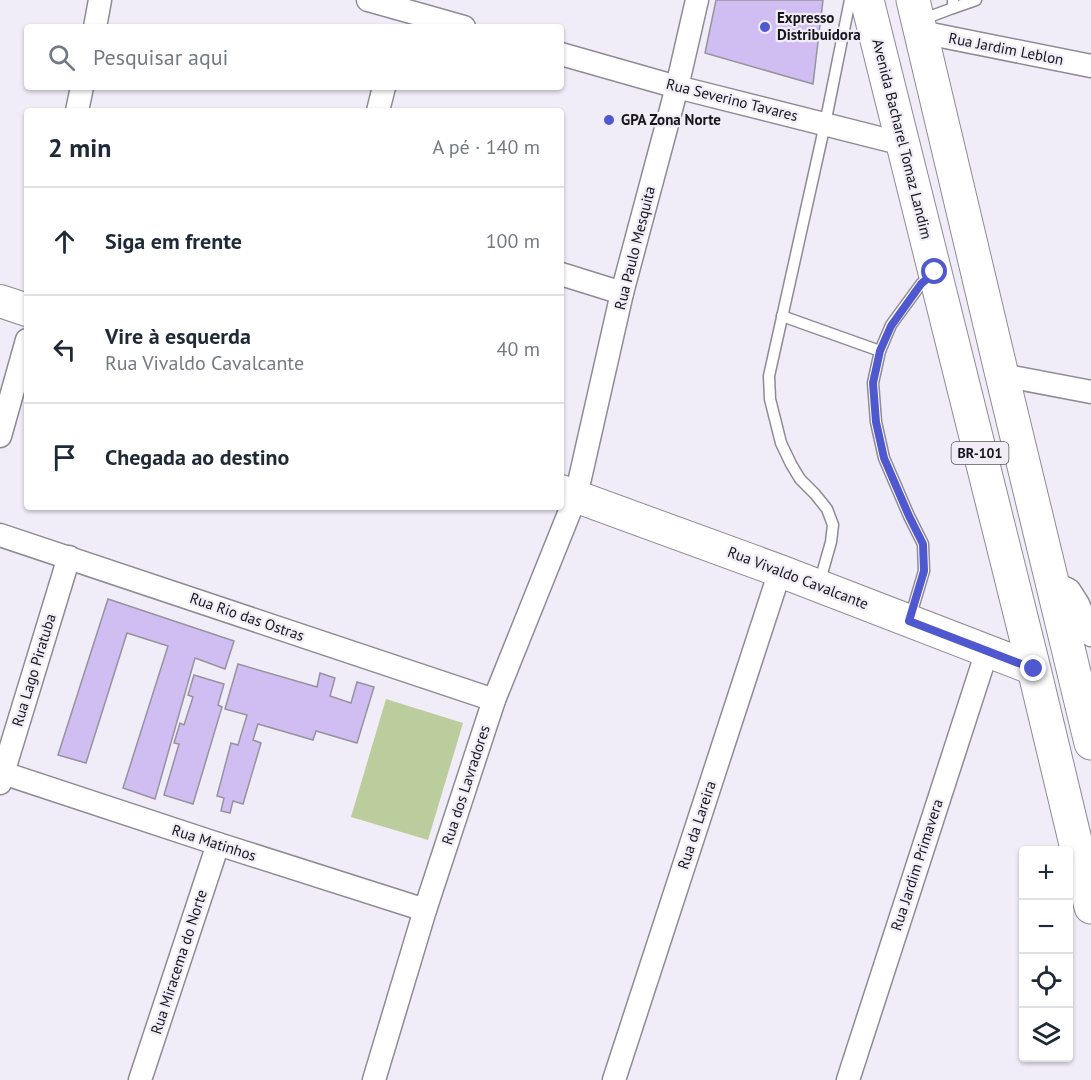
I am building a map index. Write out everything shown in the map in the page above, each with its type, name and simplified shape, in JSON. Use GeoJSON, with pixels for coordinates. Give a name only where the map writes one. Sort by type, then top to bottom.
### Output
{"type":"FeatureCollection","features":[{"type":"Feature","properties":{"kind":"highway","name":"Avenida Bacharel Tomaz Landim"},"geometry":{"type":"LineString","coordinates":[[867,0],[1091,907]]}},
{"type":"Feature","properties":{"kind":"highway","name":"BR-101"},"geometry":{"type":"LineString","coordinates":[[917,18],[1052,582],[1083,679],[1091,743]]}},
{"type":"Feature","properties":{"kind":"main road"},"geometry":{"type":"LineString","coordinates":[[0,301],[24,309]]}},
{"type":"Feature","properties":{"kind":"main road","name":"Rua Vivaldo Cavalcante"},"geometry":{"type":"LineString","coordinates":[[569,494],[818,585],[1034,669]]}},
{"type":"Feature","properties":{"kind":"street"},"geometry":{"type":"LineString","coordinates":[[96,24],[100,0]]}},
{"type":"Feature","properties":{"kind":"street"},"geometry":{"type":"LineString","coordinates":[[368,0],[401,12],[451,24]]}},
{"type":"Feature","properties":{"kind":"street","name":"Rua Paulo Mesquita"},"geometry":{"type":"LineString","coordinates":[[569,494],[677,87],[697,0]]}},
{"type":"Feature","properties":{"kind":"street","name":"Rua Jardim Leblon"},"geometry":{"type":"LineString","coordinates":[[917,18],[1091,66]]}},
{"type":"Feature","properties":{"kind":"street","name":"Rua Severino Tavares"},"geometry":{"type":"LineString","coordinates":[[564,55],[677,87],[903,144]]}},
{"type":"Feature","properties":{"kind":"street"},"geometry":{"type":"LineString","coordinates":[[78,108],[81,90]]}},
{"type":"Feature","properties":{"kind":"street"},"geometry":{"type":"LineString","coordinates":[[379,108],[383,90]]}},
{"type":"Feature","properties":{"kind":"street"},"geometry":{"type":"LineString","coordinates":[[564,275],[622,294]]}},
{"type":"Feature","properties":{"kind":"street"},"geometry":{"type":"LineString","coordinates":[[0,436],[24,351]]}},
{"type":"Feature","properties":{"kind":"street"},"geometry":{"type":"LineString","coordinates":[[1002,375],[1091,392]]}},
{"type":"Feature","properties":{"kind":"street","name":"Rua dos Lavradores"},"geometry":{"type":"LineString","coordinates":[[374,1080],[424,910],[494,700],[563,510]]}},
{"type":"Feature","properties":{"kind":"street","name":"Rua Rio das Ostras"},"geometry":{"type":"LineString","coordinates":[[0,535],[494,700]]}},
{"type":"Feature","properties":{"kind":"street","name":"Rua Lago Piratuba"},"geometry":{"type":"LineString","coordinates":[[2,778],[69,557]]}},
{"type":"Feature","properties":{"kind":"street","name":"Rua da Lareira"},"geometry":{"type":"LineString","coordinates":[[614,1080],[780,571]]}},
{"type":"Feature","properties":{"kind":"street"},"geometry":{"type":"LineString","coordinates":[[1052,582],[1069,590],[1078,604],[1091,635]]}},
{"type":"Feature","properties":{"kind":"street","name":"Rua Jardim Primavera"},"geometry":{"type":"LineString","coordinates":[[848,1080],[987,651]]}},
{"type":"Feature","properties":{"kind":"street","name":"Rua Matinhos"},"geometry":{"type":"LineString","coordinates":[[2,778],[424,910]]}},
{"type":"Feature","properties":{"kind":"street","name":"Rua Miracema do Norte"},"geometry":{"type":"LineString","coordinates":[[140,1080],[218,844]]}},
{"type":"Feature","properties":{"kind":"lane"},"geometry":{"type":"LineString","coordinates":[[818,585],[831,542],[833,525],[827,509],[800,479],[790,464],[781,443],[770,399],[770,376],[850,0]]}},
{"type":"Feature","properties":{"kind":"lane"},"geometry":{"type":"LineString","coordinates":[[917,18],[953,4],[976,0]]}},
{"type":"Feature","properties":{"kind":"lane"},"geometry":{"type":"LineString","coordinates":[[909,621],[924,571],[923,544],[884,458],[876,422],[873,383],[880,351],[891,326],[921,284],[935,272]]}},
{"type":"Feature","properties":{"kind":"lane"},"geometry":{"type":"LineString","coordinates":[[782,316],[880,351]]}},
{"type":"Feature","properties":{"kind":"green space"},"geometry":{"type":"Polygon","coordinates":[[[386,699],[463,723],[428,840],[351,817],[386,699]]]}},
{"type":"Feature","properties":{"kind":"building","name":"Expresso Distribuidora"},"geometry":{"type":"Polygon","coordinates":[[[716,0],[823,0],[813,84],[705,53],[716,0]]]}},
{"type":"Feature","properties":{"kind":"building"},"geometry":{"type":"Polygon","coordinates":[[[108,599],[234,641],[225,669],[195,658],[155,799],[123,788],[168,646],[127,633],[86,763],[58,755],[108,599]]]}},
{"type":"Feature","properties":{"kind":"building"},"geometry":{"type":"Polygon","coordinates":[[[238,664],[317,687],[320,673],[335,678],[330,696],[351,703],[357,682],[374,687],[357,743],[316,731],[313,740],[258,724],[253,740],[261,743],[243,804],[233,801],[230,813],[221,811],[224,798],[217,796],[231,743],[238,745],[247,715],[225,709],[238,664]]]}},
{"type":"Feature","properties":{"kind":"building"},"geometry":{"type":"Polygon","coordinates":[[[194,675],[224,684],[218,705],[222,707],[193,804],[164,795],[179,744],[174,743],[180,723],[184,725],[193,697],[188,695],[194,675]]]}},
{"type":"Feature","properties":{"kind":"place","name":"Expresso Distribuidora"},"geometry":{"type":"Point","coordinates":[765,27]}},
{"type":"Feature","properties":{"kind":"place","name":"GPA Zona Norte"},"geometry":{"type":"Point","coordinates":[609,120]}},
{"type":"Feature","properties":{"kind":"route"},"geometry":{"type":"LineString","coordinates":[[935,272],[921,284],[891,326],[880,351],[873,383],[876,422],[884,458],[923,544],[924,571],[909,621],[1034,669]]}}]}
